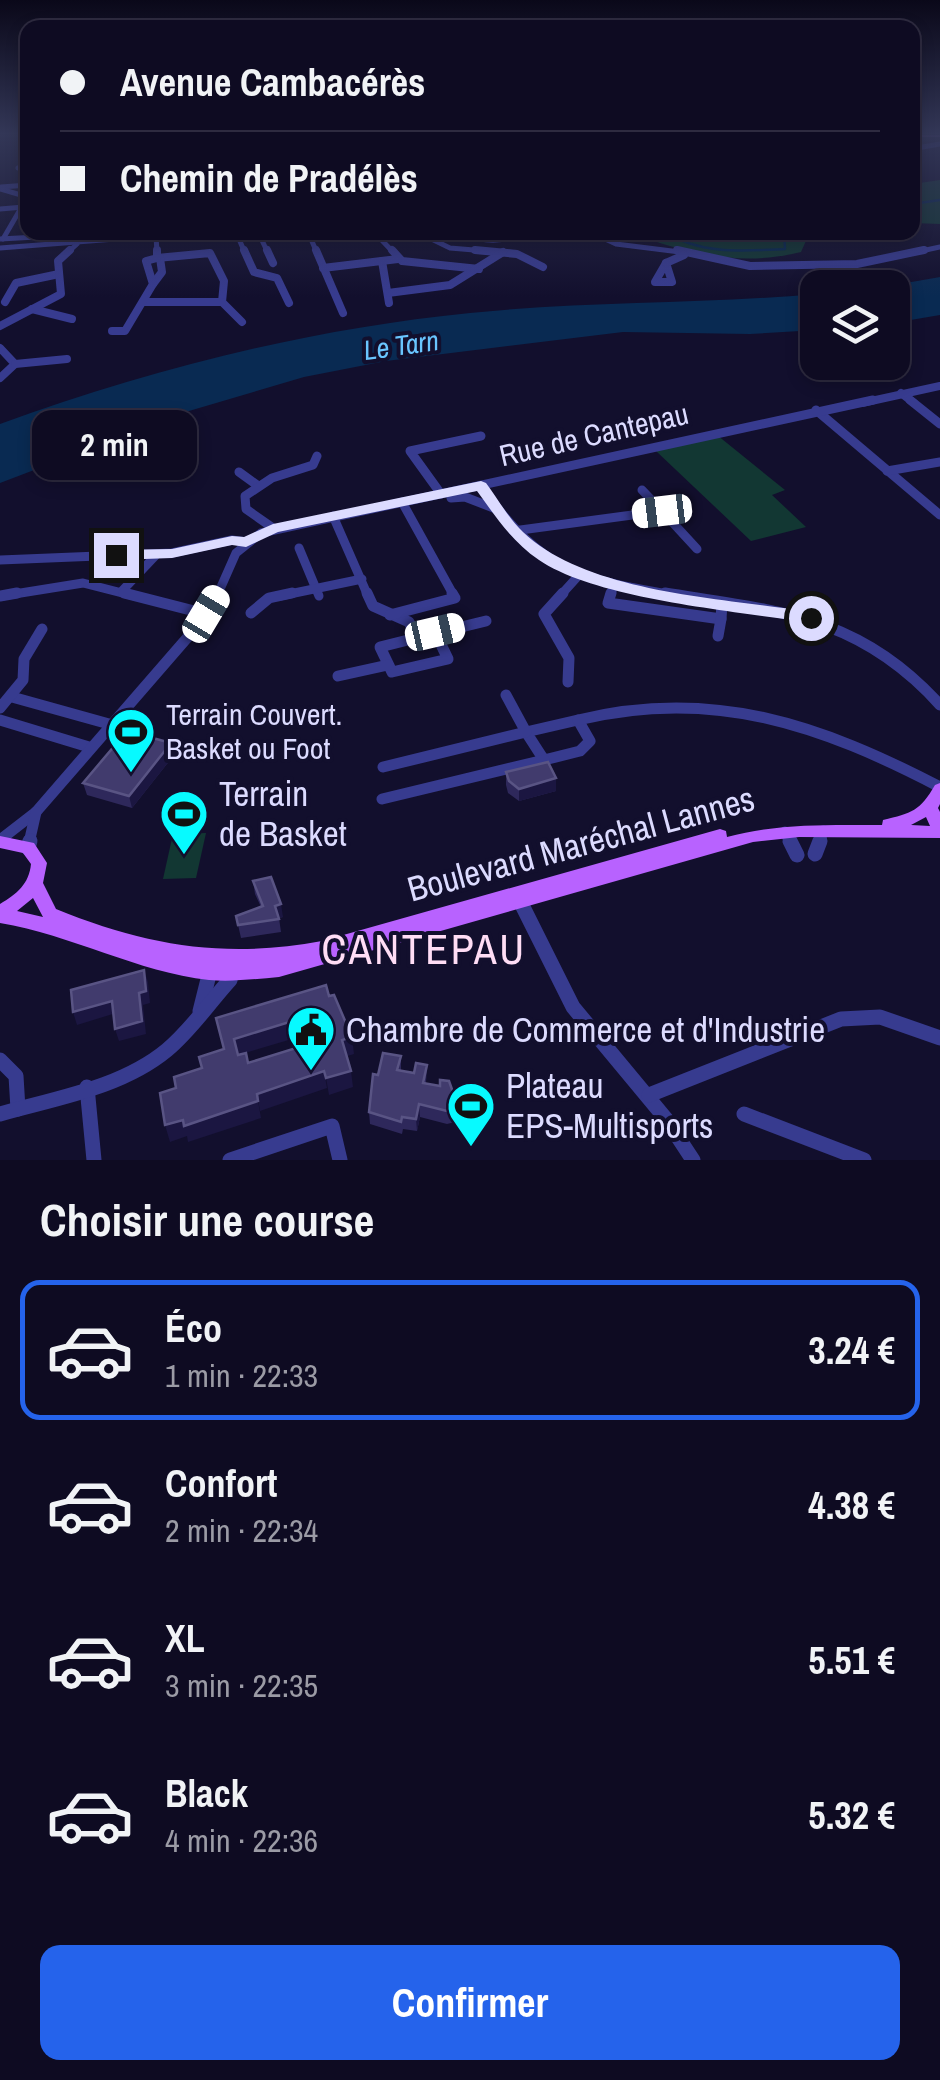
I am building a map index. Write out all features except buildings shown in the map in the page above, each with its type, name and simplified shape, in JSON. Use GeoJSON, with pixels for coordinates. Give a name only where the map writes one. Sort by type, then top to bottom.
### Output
{"type":"FeatureCollection","features":[{"type":"Feature","properties":{"kind":"main road"},"geometry":{"type":"LineString","coordinates":[[930,808],[940,788]]}},
{"type":"Feature","properties":{"kind":"main road","name":"Boulevard Maréchal Lannes"},"geometry":{"type":"LineString","coordinates":[[0,914],[35,884],[50,914],[179,953],[245,959],[304,953],[518,896],[716,844],[784,832],[940,831],[930,808],[895,824],[794,824],[746,829],[518,896],[309,963],[221,970],[166,963],[0,914]]}},
{"type":"Feature","properties":{"kind":"main road"},"geometry":{"type":"LineString","coordinates":[[0,841],[28,848],[39,863],[35,884]]}},
{"type":"Feature","properties":{"kind":"street"},"geometry":{"type":"LineString","coordinates":[[2,239],[20,213]]}},
{"type":"Feature","properties":{"kind":"street"},"geometry":{"type":"LineString","coordinates":[[49,246],[52,240]]}},
{"type":"Feature","properties":{"kind":"street"},"geometry":{"type":"LineString","coordinates":[[0,251],[113,240]]}},
{"type":"Feature","properties":{"kind":"street"},"geometry":{"type":"LineString","coordinates":[[112,331],[125,331],[162,272],[156,240]]}},
{"type":"Feature","properties":{"kind":"street"},"geometry":{"type":"LineString","coordinates":[[240,240],[254,272],[277,278],[289,303]]}},
{"type":"Feature","properties":{"kind":"street"},"geometry":{"type":"LineString","coordinates":[[262,240],[274,263]]}},
{"type":"Feature","properties":{"kind":"street"},"geometry":{"type":"LineString","coordinates":[[311,240],[343,313]]}},
{"type":"Feature","properties":{"kind":"street"},"geometry":{"type":"LineString","coordinates":[[381,240],[398,259]]}},
{"type":"Feature","properties":{"kind":"street"},"geometry":{"type":"LineString","coordinates":[[427,240],[450,248],[518,253],[543,268]]}},
{"type":"Feature","properties":{"kind":"street"},"geometry":{"type":"LineString","coordinates":[[607,240],[750,266],[849,265],[940,247]]}},
{"type":"Feature","properties":{"kind":"street"},"geometry":{"type":"LineString","coordinates":[[0,326],[64,290],[58,261],[78,244]]}},
{"type":"Feature","properties":{"kind":"street"},"geometry":{"type":"LineString","coordinates":[[388,293],[447,288],[504,252]]}},
{"type":"Feature","properties":{"kind":"street"},"geometry":{"type":"LineString","coordinates":[[153,284],[146,261],[210,254],[224,281],[222,302]]}},
{"type":"Feature","properties":{"kind":"street"},"geometry":{"type":"LineString","coordinates":[[666,263],[690,254]]}},
{"type":"Feature","properties":{"kind":"street"},"geometry":{"type":"LineString","coordinates":[[323,268],[398,259],[479,270]]}},
{"type":"Feature","properties":{"kind":"street"},"geometry":{"type":"LineString","coordinates":[[382,262],[389,304]]}},
{"type":"Feature","properties":{"kind":"street"},"geometry":{"type":"LineString","coordinates":[[7,302],[16,283],[59,274]]}},
{"type":"Feature","properties":{"kind":"street"},"geometry":{"type":"LineString","coordinates":[[144,302],[222,302],[242,322]]}},
{"type":"Feature","properties":{"kind":"street"},"geometry":{"type":"LineString","coordinates":[[32,306],[72,319]]}},
{"type":"Feature","properties":{"kind":"street"},"geometry":{"type":"LineString","coordinates":[[0,348],[15,364]]}},
{"type":"Feature","properties":{"kind":"street"},"geometry":{"type":"LineString","coordinates":[[0,378],[15,364],[63,362],[67,358]]}},
{"type":"Feature","properties":{"kind":"street","name":"Rue de Cantepau"},"geometry":{"type":"LineString","coordinates":[[246,542],[273,528],[940,386]]}},
{"type":"Feature","properties":{"kind":"street"},"geometry":{"type":"LineString","coordinates":[[901,393],[940,424]]}},
{"type":"Feature","properties":{"kind":"street"},"geometry":{"type":"LineString","coordinates":[[816,410],[940,515]]}},
{"type":"Feature","properties":{"kind":"street"},"geometry":{"type":"LineString","coordinates":[[440,494],[410,451],[482,436]]}},
{"type":"Feature","properties":{"kind":"street"},"geometry":{"type":"LineString","coordinates":[[273,528],[251,514],[243,502],[257,486],[312,465],[317,456]]}},
{"type":"Feature","properties":{"kind":"street"},"geometry":{"type":"LineString","coordinates":[[887,472],[940,462]]}},
{"type":"Feature","properties":{"kind":"street"},"geometry":{"type":"LineString","coordinates":[[239,472],[257,486]]}},
{"type":"Feature","properties":{"kind":"street"},"geometry":{"type":"LineString","coordinates":[[481,486],[513,530],[545,558],[579,575],[614,585],[818,619],[874,644],[924,683],[940,705]]}},
{"type":"Feature","properties":{"kind":"street"},"geometry":{"type":"LineString","coordinates":[[642,490],[697,549]]}},
{"type":"Feature","properties":{"kind":"street"},"geometry":{"type":"LineString","coordinates":[[390,615],[455,598],[425,550],[402,502],[465,497],[498,509]]}},
{"type":"Feature","properties":{"kind":"street"},"geometry":{"type":"LineString","coordinates":[[513,530],[662,511]]}},
{"type":"Feature","properties":{"kind":"street"},"geometry":{"type":"LineString","coordinates":[[332,516],[374,606],[409,622],[416,638]]}},
{"type":"Feature","properties":{"kind":"street"},"geometry":{"type":"LineString","coordinates":[[0,560],[157,554],[232,540],[246,542]]}},
{"type":"Feature","properties":{"kind":"street"},"geometry":{"type":"LineString","coordinates":[[0,841],[36,812],[206,614],[236,553],[246,542]]}},
{"type":"Feature","properties":{"kind":"street"},"geometry":{"type":"LineString","coordinates":[[299,548],[317,592]]}},
{"type":"Feature","properties":{"kind":"street"},"geometry":{"type":"LineString","coordinates":[[122,592],[157,554]]}},
{"type":"Feature","properties":{"kind":"street"},"geometry":{"type":"LineString","coordinates":[[568,682],[569,658],[544,614],[579,575]]}},
{"type":"Feature","properties":{"kind":"street"},"geometry":{"type":"LineString","coordinates":[[252,613],[269,598],[317,592],[362,579]]}},
{"type":"Feature","properties":{"kind":"street"},"geometry":{"type":"LineString","coordinates":[[0,596],[84,584],[206,614]]}},
{"type":"Feature","properties":{"kind":"street"},"geometry":{"type":"LineString","coordinates":[[614,585],[608,603],[721,619]]}},
{"type":"Feature","properties":{"kind":"street"},"geometry":{"type":"LineString","coordinates":[[718,636],[722,603]]}},
{"type":"Feature","properties":{"kind":"street"},"geometry":{"type":"LineString","coordinates":[[435,632],[448,659],[392,672],[380,646],[435,632],[486,621]]}},
{"type":"Feature","properties":{"kind":"street"},"geometry":{"type":"LineString","coordinates":[[0,708],[24,680],[24,659],[42,630]]}},
{"type":"Feature","properties":{"kind":"street"},"geometry":{"type":"LineString","coordinates":[[338,676],[388,665]]}},
{"type":"Feature","properties":{"kind":"street"},"geometry":{"type":"LineString","coordinates":[[506,696],[544,760]]}},
{"type":"Feature","properties":{"kind":"street"},"geometry":{"type":"LineString","coordinates":[[12,697],[109,724]]}},
{"type":"Feature","properties":{"kind":"street"},"geometry":{"type":"LineString","coordinates":[[383,768],[576,718],[656,706],[764,714],[856,744],[940,788]]}},
{"type":"Feature","properties":{"kind":"street"},"geometry":{"type":"LineString","coordinates":[[382,799],[580,751],[590,741],[576,718]]}},
{"type":"Feature","properties":{"kind":"street"},"geometry":{"type":"LineString","coordinates":[[0,720],[90,747]]}},
{"type":"Feature","properties":{"kind":"street"},"geometry":{"type":"LineString","coordinates":[[28,848],[36,812]]}},
{"type":"Feature","properties":{"kind":"street"},"geometry":{"type":"LineString","coordinates":[[815,854],[824,831]]}},
{"type":"Feature","properties":{"kind":"street"},"geometry":{"type":"LineString","coordinates":[[784,832],[797,855]]}},
{"type":"Feature","properties":{"kind":"street"},"geometry":{"type":"LineString","coordinates":[[518,896],[551,975],[649,1095],[693,1160]]}},
{"type":"Feature","properties":{"kind":"street"},"geometry":{"type":"LineString","coordinates":[[179,953],[221,970],[270,964],[304,953]]}},
{"type":"Feature","properties":{"kind":"street"},"geometry":{"type":"LineString","coordinates":[[0,1114],[131,1073],[152,1061],[187,1030],[221,970]]}},
{"type":"Feature","properties":{"kind":"street"},"geometry":{"type":"LineString","coordinates":[[200,1012],[221,970]]}},
{"type":"Feature","properties":{"kind":"street"},"geometry":{"type":"LineString","coordinates":[[649,1095],[841,1019],[880,1017],[940,1038]]}},
{"type":"Feature","properties":{"kind":"street"},"geometry":{"type":"LineString","coordinates":[[0,1060],[16,1076],[18,1109]]}},
{"type":"Feature","properties":{"kind":"street"},"geometry":{"type":"LineString","coordinates":[[87,1087],[94,1160]]}},
{"type":"Feature","properties":{"kind":"street"},"geometry":{"type":"LineString","coordinates":[[744,1114],[864,1160]]}},
{"type":"Feature","properties":{"kind":"street"},"geometry":{"type":"LineString","coordinates":[[230,1160],[332,1126],[340,1160]]}},
{"type":"Feature","properties":{"kind":"green space"},"geometry":{"type":"Polygon","coordinates":[[[920,189],[940,189],[940,224],[920,223],[920,189]]]}},
{"type":"Feature","properties":{"kind":"green space"},"geometry":{"type":"Polygon","coordinates":[[[651,240],[806,240],[801,252],[762,258],[707,255],[651,240]]]}},
{"type":"Feature","properties":{"kind":"green space"},"geometry":{"type":"Polygon","coordinates":[[[717,435],[785,490],[772,495],[806,527],[751,541],[656,451],[717,435]]]}},
{"type":"Feature","properties":{"kind":"green space","name":"Terrain de Basket"},"geometry":{"type":"Polygon","coordinates":[[[206,833],[196,878],[163,879],[173,834],[206,833]]]}},
{"type":"Feature","properties":{"kind":"water"},"geometry":{"type":"Polygon","coordinates":[[[940,277],[940,315],[910,320],[910,282],[940,277]]]}},
{"type":"Feature","properties":{"kind":"water","name":"Le Tarn"},"geometry":{"type":"Polygon","coordinates":[[[800,295],[800,331],[623,332],[386,361],[304,377],[189,411],[0,483],[0,424],[114,386],[231,354],[350,329],[470,313],[800,295]]]}},
{"type":"Feature","properties":{"kind":"waterway"},"geometry":{"type":"LineString","coordinates":[[920,203],[940,200]]}},
{"type":"Feature","properties":{"kind":"waterway"},"geometry":{"type":"LineString","coordinates":[[681,240],[739,251],[785,249],[784,240]]}},
{"type":"Feature","properties":{"kind":"place","name":"Terrain Couvert. Basket ou Foot"},"geometry":{"type":"Point","coordinates":[131,774]}},
{"type":"Feature","properties":{"kind":"place","name":"Terrain de Basket"},"geometry":{"type":"Point","coordinates":[184,856]}},
{"type":"Feature","properties":{"kind":"place","name":"Chambre de Commerce et d'Industrie"},"geometry":{"type":"Point","coordinates":[311,1072]}},
{"type":"Feature","properties":{"kind":"place","name":"Plateau EPS-Multisports"},"geometry":{"type":"Point","coordinates":[471,1148]}},
{"type":"Feature","properties":{"kind":"district","name":"CANTEPAU"},"geometry":{"type":"Point","coordinates":[424,949]}},
{"type":"Feature","properties":{"kind":"route"},"geometry":{"type":"LineString","coordinates":[[116,555],[172,554],[232,540],[246,542],[273,528],[481,486],[529,546],[579,575],[628,588],[811,618]]}}]}
